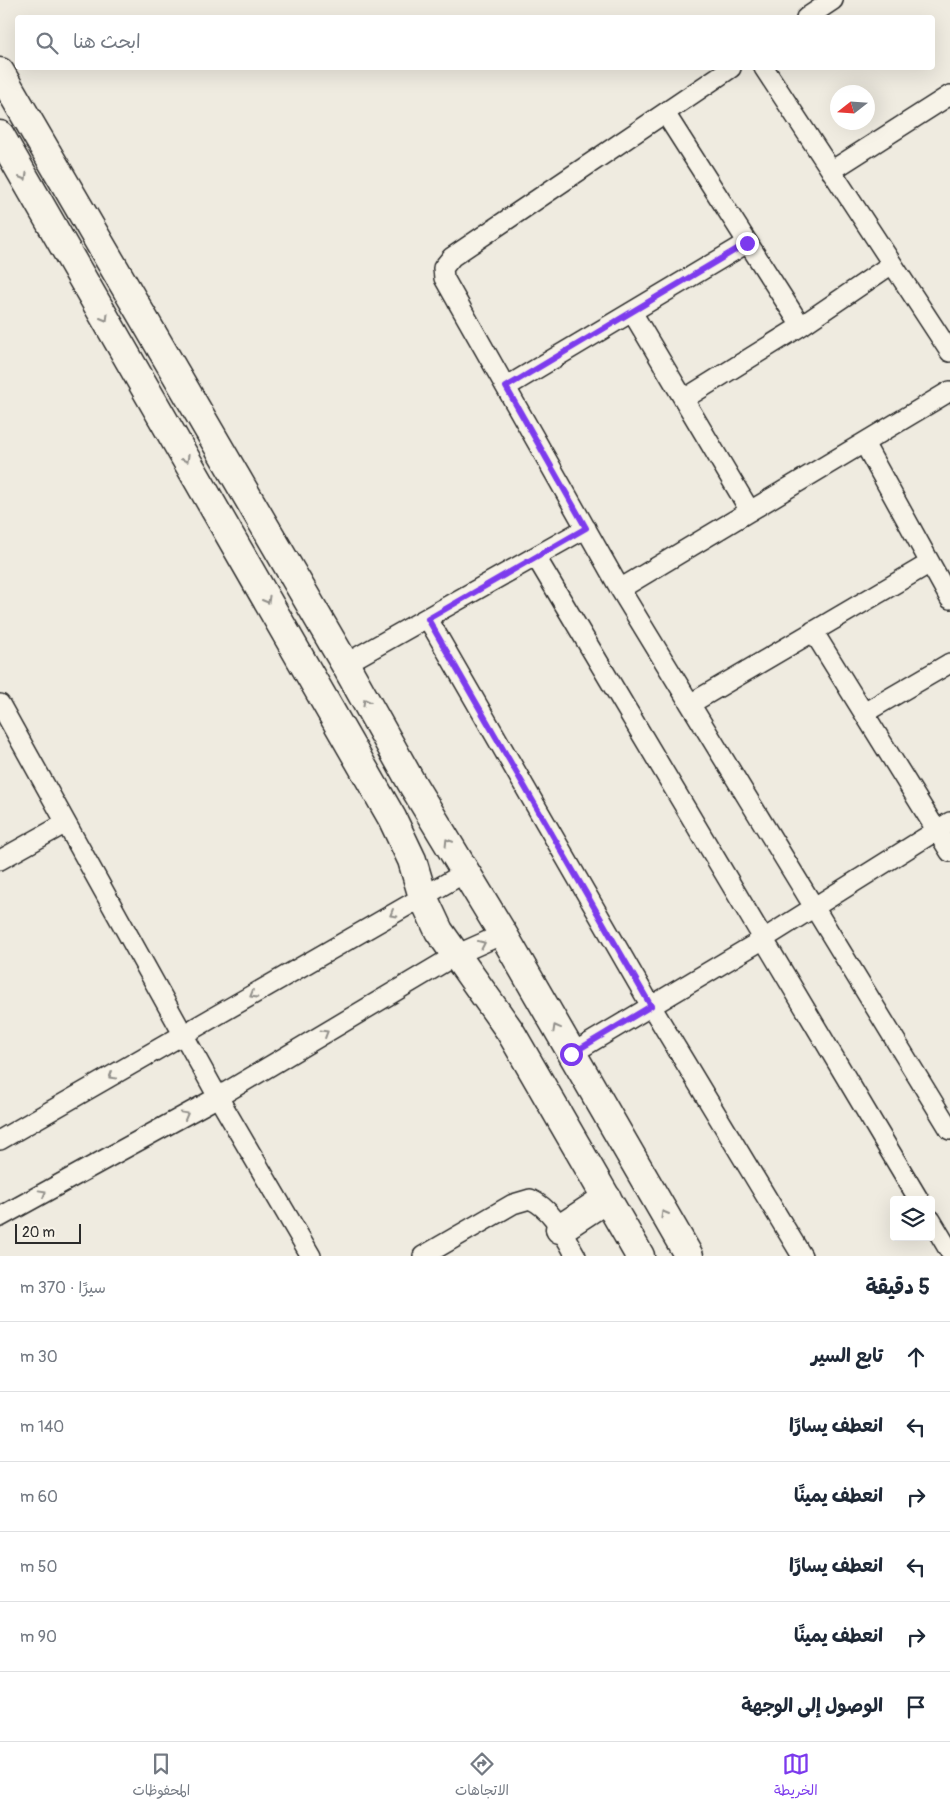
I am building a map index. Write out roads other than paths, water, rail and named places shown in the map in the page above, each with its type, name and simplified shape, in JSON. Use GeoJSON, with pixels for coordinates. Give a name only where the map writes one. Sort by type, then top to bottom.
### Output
{"type":"FeatureCollection","features":[{"type":"Feature","properties":{"kind":"main road"},"geometry":{"type":"LineString","coordinates":[[0,72],[346,664],[411,782],[503,934],[688,1256]]}},
{"type":"Feature","properties":{"kind":"main road"},"geometry":{"type":"LineString","coordinates":[[0,135],[392,818],[412,860],[423,897],[439,931],[510,1031],[640,1256]]}},
{"type":"Feature","properties":{"kind":"main road"},"geometry":{"type":"LineString","coordinates":[[560,1229],[607,1198]]}},
{"type":"Feature","properties":{"kind":"street"},"geometry":{"type":"LineString","coordinates":[[810,15],[833,0]]}},
{"type":"Feature","properties":{"kind":"street"},"geometry":{"type":"LineString","coordinates":[[729,70],[452,257],[443,268],[444,278],[620,589],[813,908],[947,1119]]}},
{"type":"Feature","properties":{"kind":"street"},"geometry":{"type":"LineString","coordinates":[[765,70],[950,352]]}},
{"type":"Feature","properties":{"kind":"street"},"geometry":{"type":"LineString","coordinates":[[831,171],[948,102]]}},
{"type":"Feature","properties":{"kind":"street"},"geometry":{"type":"LineString","coordinates":[[665,112],[801,326]]}},
{"type":"Feature","properties":{"kind":"street"},"geometry":{"type":"LineString","coordinates":[[506,387],[747,243]]}},
{"type":"Feature","properties":{"kind":"street"},"geometry":{"type":"LineString","coordinates":[[684,399],[801,326],[892,264]]}},
{"type":"Feature","properties":{"kind":"street"},"geometry":{"type":"LineString","coordinates":[[632,312],[750,511]]}},
{"type":"Feature","properties":{"kind":"street"},"geometry":{"type":"LineString","coordinates":[[620,589],[950,391]]}},
{"type":"Feature","properties":{"kind":"street"},"geometry":{"type":"LineString","coordinates":[[864,443],[950,599]]}},
{"type":"Feature","properties":{"kind":"street"},"geometry":{"type":"LineString","coordinates":[[346,664],[586,528]]}},
{"type":"Feature","properties":{"kind":"street"},"geometry":{"type":"LineString","coordinates":[[536,557],[762,940],[917,1196]]}},
{"type":"Feature","properties":{"kind":"street"},"geometry":{"type":"LineString","coordinates":[[690,704],[930,563]]}},
{"type":"Feature","properties":{"kind":"street"},"geometry":{"type":"LineString","coordinates":[[428,619],[651,1006],[802,1256]]}},
{"type":"Feature","properties":{"kind":"street"},"geometry":{"type":"LineString","coordinates":[[814,631],[864,713],[943,826],[950,852]]}},
{"type":"Feature","properties":{"kind":"street"},"geometry":{"type":"LineString","coordinates":[[864,713],[950,663]]}},
{"type":"Feature","properties":{"kind":"street"},"geometry":{"type":"LineString","coordinates":[[0,704],[218,1097],[311,1256]]}},
{"type":"Feature","properties":{"kind":"street"},"geometry":{"type":"LineString","coordinates":[[0,860],[66,822]]}},
{"type":"Feature","properties":{"kind":"street"},"geometry":{"type":"LineString","coordinates":[[571,1054],[762,940],[943,826]]}},
{"type":"Feature","properties":{"kind":"street"},"geometry":{"type":"LineString","coordinates":[[0,1140],[466,872]]}},
{"type":"Feature","properties":{"kind":"street"},"geometry":{"type":"LineString","coordinates":[[0,1217],[218,1097],[456,956],[503,934]]}},
{"type":"Feature","properties":{"kind":"street"},"geometry":{"type":"LineString","coordinates":[[423,1256],[513,1204],[530,1199],[540,1204],[552,1216],[576,1256]]}},
{"type":"Feature","properties":{"kind":"street"},"geometry":{"type":"LineString","coordinates":[[935,1227],[950,1252]]}}]}
